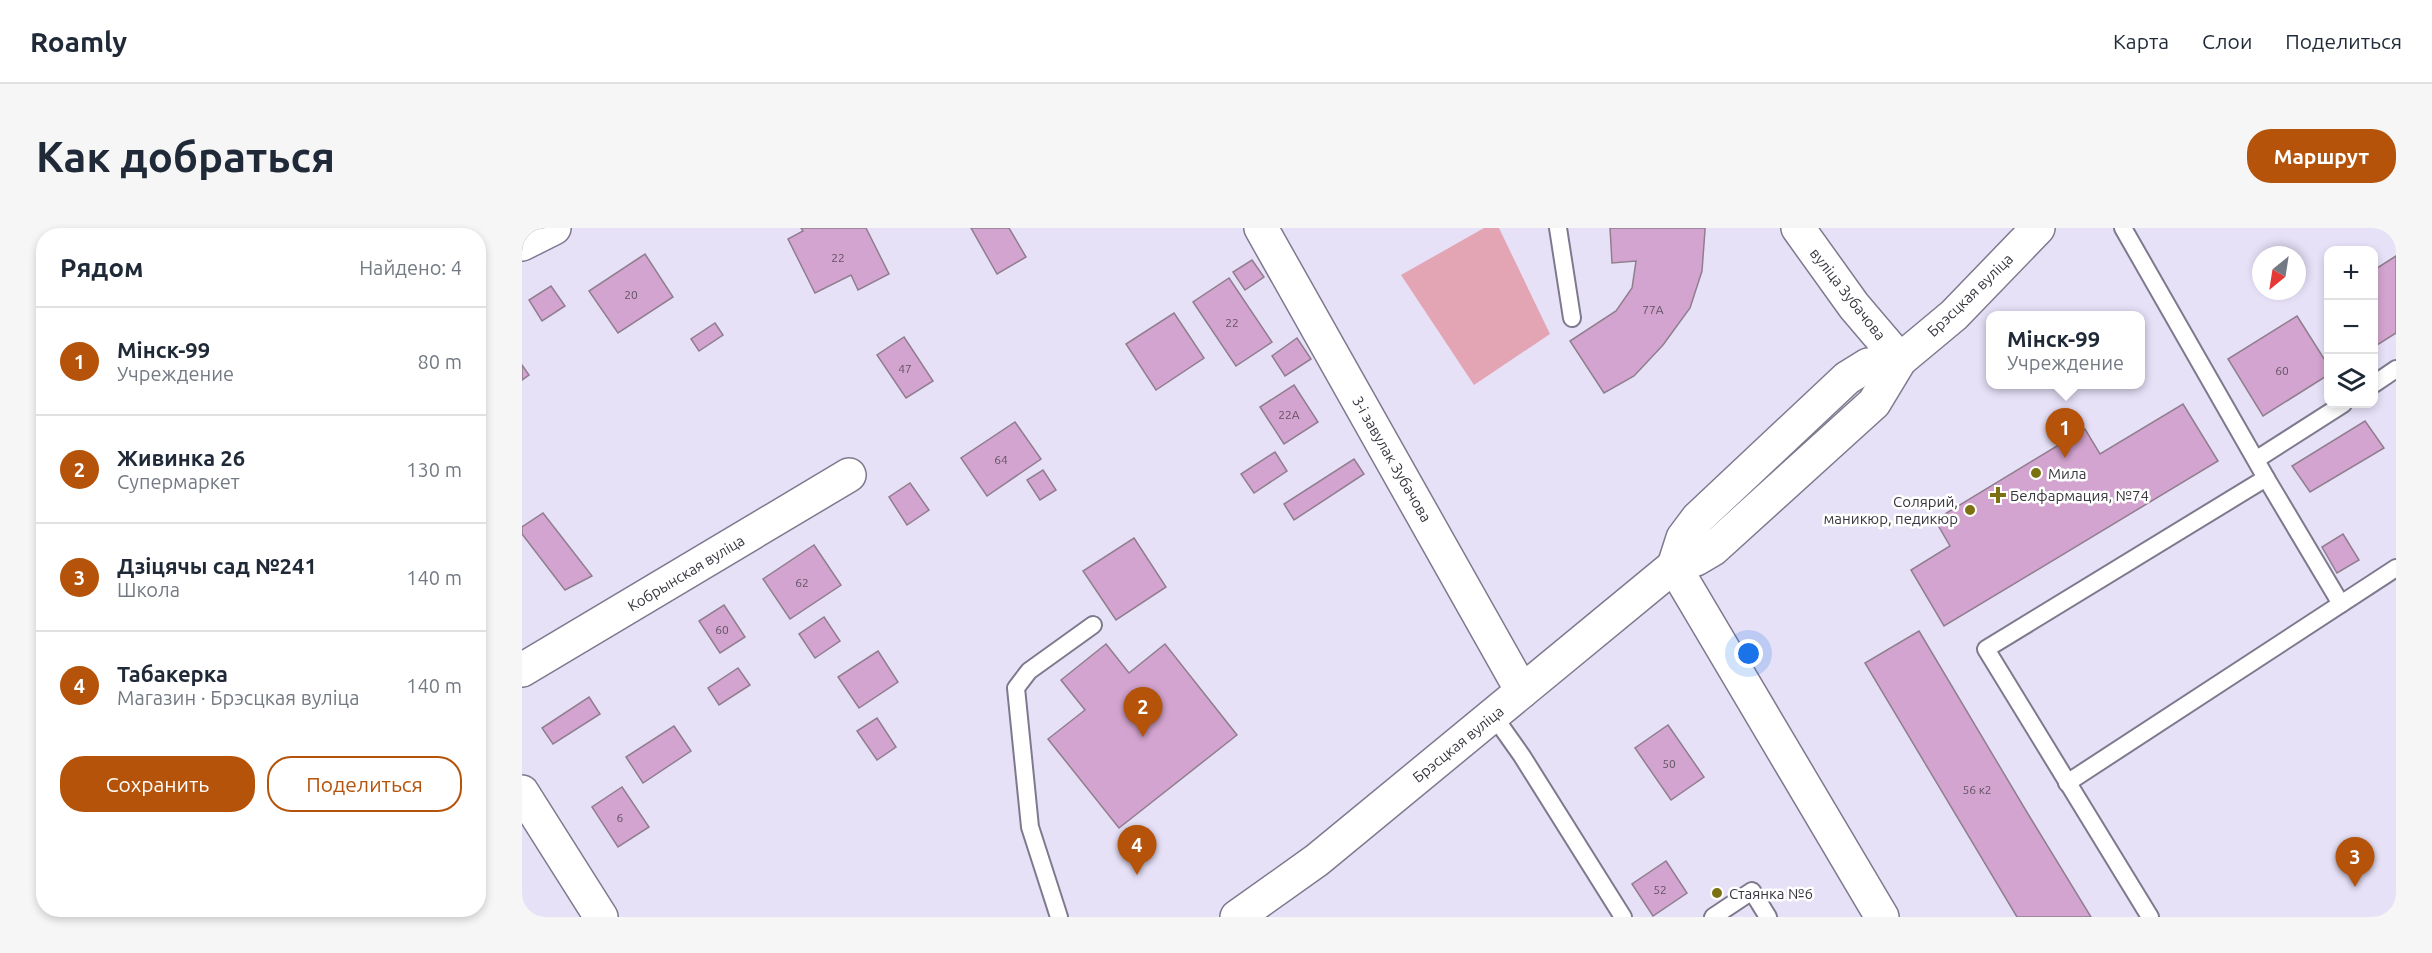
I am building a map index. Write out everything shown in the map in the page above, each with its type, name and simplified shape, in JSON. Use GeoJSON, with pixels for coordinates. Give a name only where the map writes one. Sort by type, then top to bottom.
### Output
{"type":"FeatureCollection","features":[{"type":"Feature","properties":{"kind":"street"},"geometry":{"type":"LineString","coordinates":[[522,244],[554,228]]}},
{"type":"Feature","properties":{"kind":"street","name":"3-і завулак Зубачова"},"geometry":{"type":"LineString","coordinates":[[1261,228],[1522,691]]}},
{"type":"Feature","properties":{"kind":"street","name":"вуліца Зубачова"},"geometry":{"type":"LineString","coordinates":[[1798,228],[1854,306],[1900,360]]}},
{"type":"Feature","properties":{"kind":"street","name":"Брэсцкая вуліца"},"geometry":{"type":"LineString","coordinates":[[1900,360],[1954,315],[2038,228]]}},
{"type":"Feature","properties":{"kind":"street"},"geometry":{"type":"LineString","coordinates":[[1882,917],[1674,566],[1683,538],[1698,518],[1847,378],[1868,365],[1900,360]]}},
{"type":"Feature","properties":{"kind":"street","name":"Кобрынская вуліца"},"geometry":{"type":"LineString","coordinates":[[522,670],[849,475]]}},
{"type":"Feature","properties":{"kind":"street","name":"Брэсцкая вуліца"},"geometry":{"type":"LineString","coordinates":[[1246,915],[1317,860],[1674,566]]}},
{"type":"Feature","properties":{"kind":"street"},"geometry":{"type":"LineString","coordinates":[[522,792],[601,917]]}},
{"type":"Feature","properties":{"kind":"lane"},"geometry":{"type":"LineString","coordinates":[[1558,228],[1572,318]]}},
{"type":"Feature","properties":{"kind":"lane"},"geometry":{"type":"LineString","coordinates":[[2122,228],[2341,604]]}},
{"type":"Feature","properties":{"kind":"lane"},"geometry":{"type":"LineString","coordinates":[[2378,381],[2396,369]]}},
{"type":"Feature","properties":{"kind":"lane"},"geometry":{"type":"LineString","coordinates":[[2257,459],[2337,408]]}},
{"type":"Feature","properties":{"kind":"lane"},"geometry":{"type":"LineString","coordinates":[[2150,917],[1986,649],[2266,478]]}},
{"type":"Feature","properties":{"kind":"lane"},"geometry":{"type":"LineString","coordinates":[[2067,783],[2396,568]]}},
{"type":"Feature","properties":{"kind":"lane"},"geometry":{"type":"LineString","coordinates":[[1059,917],[1030,827],[1016,687],[1029,671],[1093,625]]}},
{"type":"Feature","properties":{"kind":"lane"},"geometry":{"type":"LineString","coordinates":[[1493,715],[1522,756],[1623,917]]}},
{"type":"Feature","properties":{"kind":"lane"},"geometry":{"type":"LineString","coordinates":[[1713,917],[1752,891],[1768,917]]}},
{"type":"Feature","properties":{"kind":"shaded area"},"geometry":{"type":"Polygon","coordinates":[[[1484,228],[1499,228],[1550,334],[1474,385],[1401,275],[1484,228]]]}},
{"type":"Feature","properties":{"kind":"building"},"geometry":{"type":"Polygon","coordinates":[[[801,228],[866,228],[889,274],[858,290],[851,275],[815,293],[788,239],[803,231],[801,228]]]}},
{"type":"Feature","properties":{"kind":"building"},"geometry":{"type":"Polygon","coordinates":[[[971,228],[1009,228],[1026,257],[997,274],[971,228]]]}},
{"type":"Feature","properties":{"kind":"building"},"geometry":{"type":"Polygon","coordinates":[[[1610,228],[1705,228],[1705,230],[1702,271],[1690,308],[1663,345],[1634,376],[1604,393],[1570,341],[1616,311],[1632,288],[1636,261],[1612,263],[1610,228]]]}},
{"type":"Feature","properties":{"kind":"building"},"geometry":{"type":"Polygon","coordinates":[[[645,254],[673,297],[618,333],[589,291],[645,254]]]}},
{"type":"Feature","properties":{"kind":"building"},"geometry":{"type":"Polygon","coordinates":[[[2396,256],[2396,333],[2378,344],[2378,300],[2378,267],[2396,256]]]}},
{"type":"Feature","properties":{"kind":"building"},"geometry":{"type":"Polygon","coordinates":[[[1252,260],[1264,277],[1245,290],[1233,272],[1252,260]]]}},
{"type":"Feature","properties":{"kind":"building"},"geometry":{"type":"Polygon","coordinates":[[[1229,278],[1272,342],[1236,366],[1193,302],[1229,278]]]}},
{"type":"Feature","properties":{"kind":"building"},"geometry":{"type":"Polygon","coordinates":[[[551,286],[565,306],[542,321],[529,300],[551,286]]]}},
{"type":"Feature","properties":{"kind":"building"},"geometry":{"type":"Polygon","coordinates":[[[1174,313],[1204,358],[1156,390],[1126,344],[1174,313]]]}},
{"type":"Feature","properties":{"kind":"building"},"geometry":{"type":"Polygon","coordinates":[[[2297,316],[2324,359],[2324,378],[2263,416],[2228,359],[2297,316]]]}},
{"type":"Feature","properties":{"kind":"building"},"geometry":{"type":"Polygon","coordinates":[[[715,323],[723,335],[699,351],[691,339],[715,323]]]}},
{"type":"Feature","properties":{"kind":"building"},"geometry":{"type":"Polygon","coordinates":[[[904,337],[933,381],[906,398],[877,355],[904,337]]]}},
{"type":"Feature","properties":{"kind":"building"},"geometry":{"type":"Polygon","coordinates":[[[1297,338],[1311,359],[1285,376],[1272,356],[1297,338]]]}},
{"type":"Feature","properties":{"kind":"building"},"geometry":{"type":"Polygon","coordinates":[[[522,365],[529,375],[522,380],[522,365]]]}},
{"type":"Feature","properties":{"kind":"building"},"geometry":{"type":"Polygon","coordinates":[[[1294,385],[1318,422],[1284,444],[1260,407],[1294,385]]]}},
{"type":"Feature","properties":{"kind":"building"},"geometry":{"type":"Polygon","coordinates":[[[2183,404],[2218,461],[1944,626],[1911,570],[1950,546],[1935,520],[2085,429],[2100,454],[2183,404]]]}},
{"type":"Feature","properties":{"kind":"building"},"geometry":{"type":"Polygon","coordinates":[[[2365,421],[2384,448],[2310,492],[2292,466],[2365,421]]]}},
{"type":"Feature","properties":{"kind":"building"},"geometry":{"type":"Polygon","coordinates":[[[1015,422],[1041,459],[987,496],[961,458],[1015,422]]]}},
{"type":"Feature","properties":{"kind":"building"},"geometry":{"type":"Polygon","coordinates":[[[1275,452],[1287,471],[1254,493],[1241,474],[1275,452]]]}},
{"type":"Feature","properties":{"kind":"building"},"geometry":{"type":"Polygon","coordinates":[[[1354,459],[1364,474],[1294,520],[1284,504],[1354,459]]]}},
{"type":"Feature","properties":{"kind":"building"},"geometry":{"type":"Polygon","coordinates":[[[1043,470],[1056,490],[1040,500],[1027,480],[1043,470]]]}},
{"type":"Feature","properties":{"kind":"building"},"geometry":{"type":"Polygon","coordinates":[[[910,483],[929,510],[907,525],[889,497],[910,483]]]}},
{"type":"Feature","properties":{"kind":"building"},"geometry":{"type":"Polygon","coordinates":[[[543,513],[592,576],[565,590],[522,534],[522,527],[543,513]]]}},
{"type":"Feature","properties":{"kind":"building"},"geometry":{"type":"Polygon","coordinates":[[[2343,534],[2359,560],[2337,573],[2322,547],[2343,534]]]}},
{"type":"Feature","properties":{"kind":"building"},"geometry":{"type":"Polygon","coordinates":[[[1134,538],[1166,587],[1116,620],[1083,571],[1134,538]]]}},
{"type":"Feature","properties":{"kind":"building"},"geometry":{"type":"Polygon","coordinates":[[[814,545],[841,585],[790,619],[763,579],[814,545]]]}},
{"type":"Feature","properties":{"kind":"building"},"geometry":{"type":"Polygon","coordinates":[[[724,605],[745,637],[720,653],[699,621],[724,605]]]}},
{"type":"Feature","properties":{"kind":"building"},"geometry":{"type":"Polygon","coordinates":[[[824,617],[840,641],[815,658],[799,634],[824,617]]]}},
{"type":"Feature","properties":{"kind":"building"},"geometry":{"type":"Polygon","coordinates":[[[1919,631],[2091,917],[2017,917],[1865,663],[1919,631]]]}},
{"type":"Feature","properties":{"kind":"building"},"geometry":{"type":"Polygon","coordinates":[[[1106,644],[1129,673],[1165,644],[1237,735],[1119,828],[1048,739],[1085,710],[1061,680],[1106,644]]]}},
{"type":"Feature","properties":{"kind":"building"},"geometry":{"type":"Polygon","coordinates":[[[878,651],[898,682],[859,708],[838,677],[878,651]]]}},
{"type":"Feature","properties":{"kind":"building"},"geometry":{"type":"Polygon","coordinates":[[[738,668],[750,685],[719,705],[708,688],[738,668]]]}},
{"type":"Feature","properties":{"kind":"building"},"geometry":{"type":"Polygon","coordinates":[[[589,697],[600,714],[553,744],[542,728],[589,697]]]}},
{"type":"Feature","properties":{"kind":"building"},"geometry":{"type":"Polygon","coordinates":[[[877,718],[896,747],[877,760],[857,731],[877,718]]]}},
{"type":"Feature","properties":{"kind":"building"},"geometry":{"type":"Polygon","coordinates":[[[1668,725],[1704,777],[1671,800],[1635,748],[1668,725]]]}},
{"type":"Feature","properties":{"kind":"building"},"geometry":{"type":"Polygon","coordinates":[[[674,726],[691,751],[643,783],[626,757],[674,726]]]}},
{"type":"Feature","properties":{"kind":"building"},"geometry":{"type":"Polygon","coordinates":[[[622,787],[649,827],[618,847],[592,807],[622,787]]]}},
{"type":"Feature","properties":{"kind":"building"},"geometry":{"type":"Polygon","coordinates":[[[1666,861],[1687,893],[1653,916],[1632,884],[1666,861]]]}},
{"type":"Feature","properties":{"kind":"place","name":"Мінск-99"},"geometry":{"type":"Point","coordinates":[2065,458]}},
{"type":"Feature","properties":{"kind":"place","name":"Мила"},"geometry":{"type":"Point","coordinates":[2036,473]}},
{"type":"Feature","properties":{"kind":"place","name":"Белфармация, №74"},"geometry":{"type":"Point","coordinates":[1998,495]}},
{"type":"Feature","properties":{"kind":"place","name":"Солярий, маникюр, педикюр"},"geometry":{"type":"Point","coordinates":[1970,510]}},
{"type":"Feature","properties":{"kind":"place","name":"Живинка 26"},"geometry":{"type":"Point","coordinates":[1143,737]}},
{"type":"Feature","properties":{"kind":"place","name":"Табакерка"},"geometry":{"type":"Point","coordinates":[1137,875]}},
{"type":"Feature","properties":{"kind":"place","name":"Дзіцячы сад №241"},"geometry":{"type":"Point","coordinates":[2355,887]}},
{"type":"Feature","properties":{"kind":"place","name":"Стаянка №6"},"geometry":{"type":"Point","coordinates":[1717,893]}}]}
